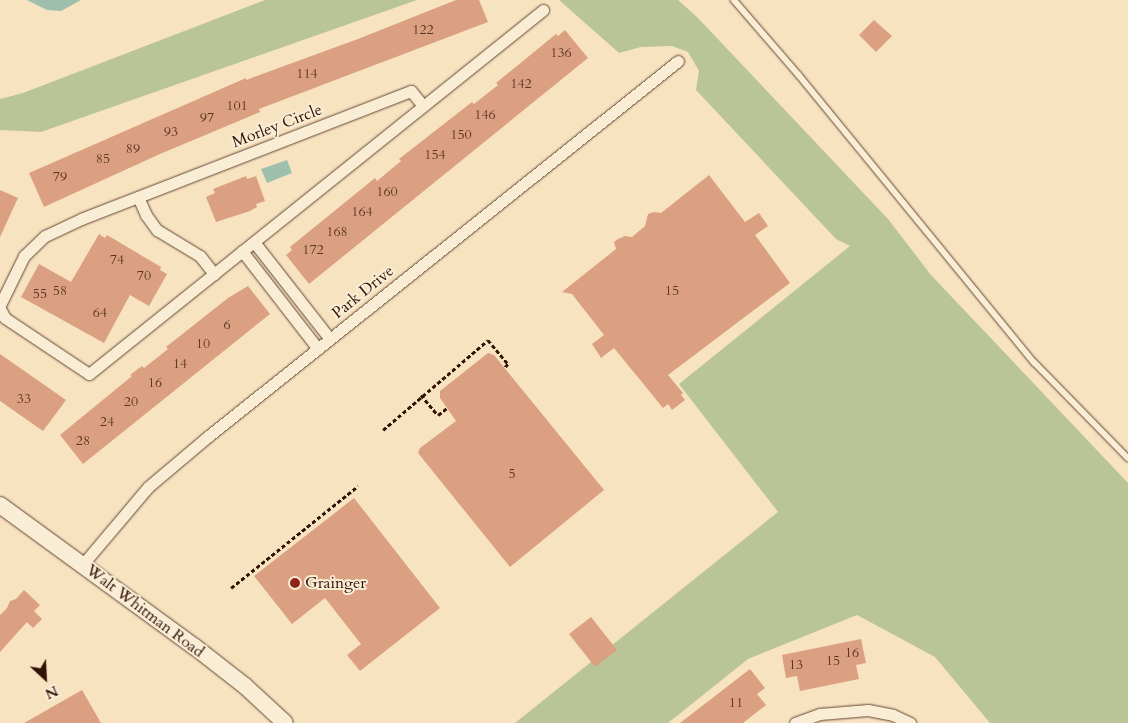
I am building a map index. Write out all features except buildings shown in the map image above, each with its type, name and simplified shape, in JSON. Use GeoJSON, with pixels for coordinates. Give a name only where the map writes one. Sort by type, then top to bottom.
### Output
{"type":"FeatureCollection","features":[{"type":"Feature","properties":{"kind":"main road","name":"Walt Whitman Road"},"geometry":{"type":"LineString","coordinates":[[0,505],[83,564],[238,680],[285,723]]}},
{"type":"Feature","properties":{"kind":"street","name":"Morley Circle"},"geometry":{"type":"LineString","coordinates":[[423,106],[411,91],[81,219],[45,236],[24,256],[0,307],[5,318],[88,374],[214,274],[543,10]]}},
{"type":"Feature","properties":{"kind":"street","name":"Park Drive"},"geometry":{"type":"LineString","coordinates":[[83,564],[148,487],[678,61]]}},
{"type":"Feature","properties":{"kind":"street"},"geometry":{"type":"LineString","coordinates":[[138,197],[146,215],[157,230],[200,256],[214,274]]}},
{"type":"Feature","properties":{"kind":"street"},"geometry":{"type":"LineString","coordinates":[[254,242],[330,339]]}},
{"type":"Feature","properties":{"kind":"street"},"geometry":{"type":"LineString","coordinates":[[242,251],[318,349]]}},
{"type":"Feature","properties":{"kind":"street"},"geometry":{"type":"LineString","coordinates":[[795,723],[820,714],[868,710],[893,715],[910,723]]}},
{"type":"Feature","properties":{"kind":"lane"},"geometry":{"type":"LineString","coordinates":[[734,0],[818,98],[1035,363],[1128,458]]}},
{"type":"Feature","properties":{"kind":"path"},"geometry":{"type":"LineString","coordinates":[[383,430],[421,395],[488,340],[508,364],[504,368]]}},
{"type":"Feature","properties":{"kind":"path"},"geometry":{"type":"LineString","coordinates":[[421,395],[438,415],[447,408]]}},
{"type":"Feature","properties":{"kind":"path"},"geometry":{"type":"LineString","coordinates":[[231,588],[358,486]]}},
{"type":"Feature","properties":{"kind":"shaded area"},"geometry":{"type":"Polygon","coordinates":[[[27,0],[81,0],[61,11],[47,10],[27,0]]]}},
{"type":"Feature","properties":{"kind":"shaded area"},"geometry":{"type":"Polygon","coordinates":[[[265,0],[417,0],[41,132],[0,130],[0,99],[23,93],[265,0]]]}},
{"type":"Feature","properties":{"kind":"shaded area"},"geometry":{"type":"Polygon","coordinates":[[[559,0],[678,0],[697,17],[888,219],[931,275],[1128,483],[1128,723],[990,723],[935,657],[857,615],[748,659],[668,723],[515,723],[778,512],[679,384],[850,246],[836,239],[696,90],[699,71],[688,52],[672,46],[641,47],[619,53],[559,0]]]}},
{"type":"Feature","properties":{"kind":"shaded area"},"geometry":{"type":"Polygon","coordinates":[[[287,160],[292,173],[267,183],[261,169],[287,160]]]}},
{"type":"Feature","properties":{"kind":"place","name":"Grainger"},"geometry":{"type":"Point","coordinates":[295,583]}}]}
